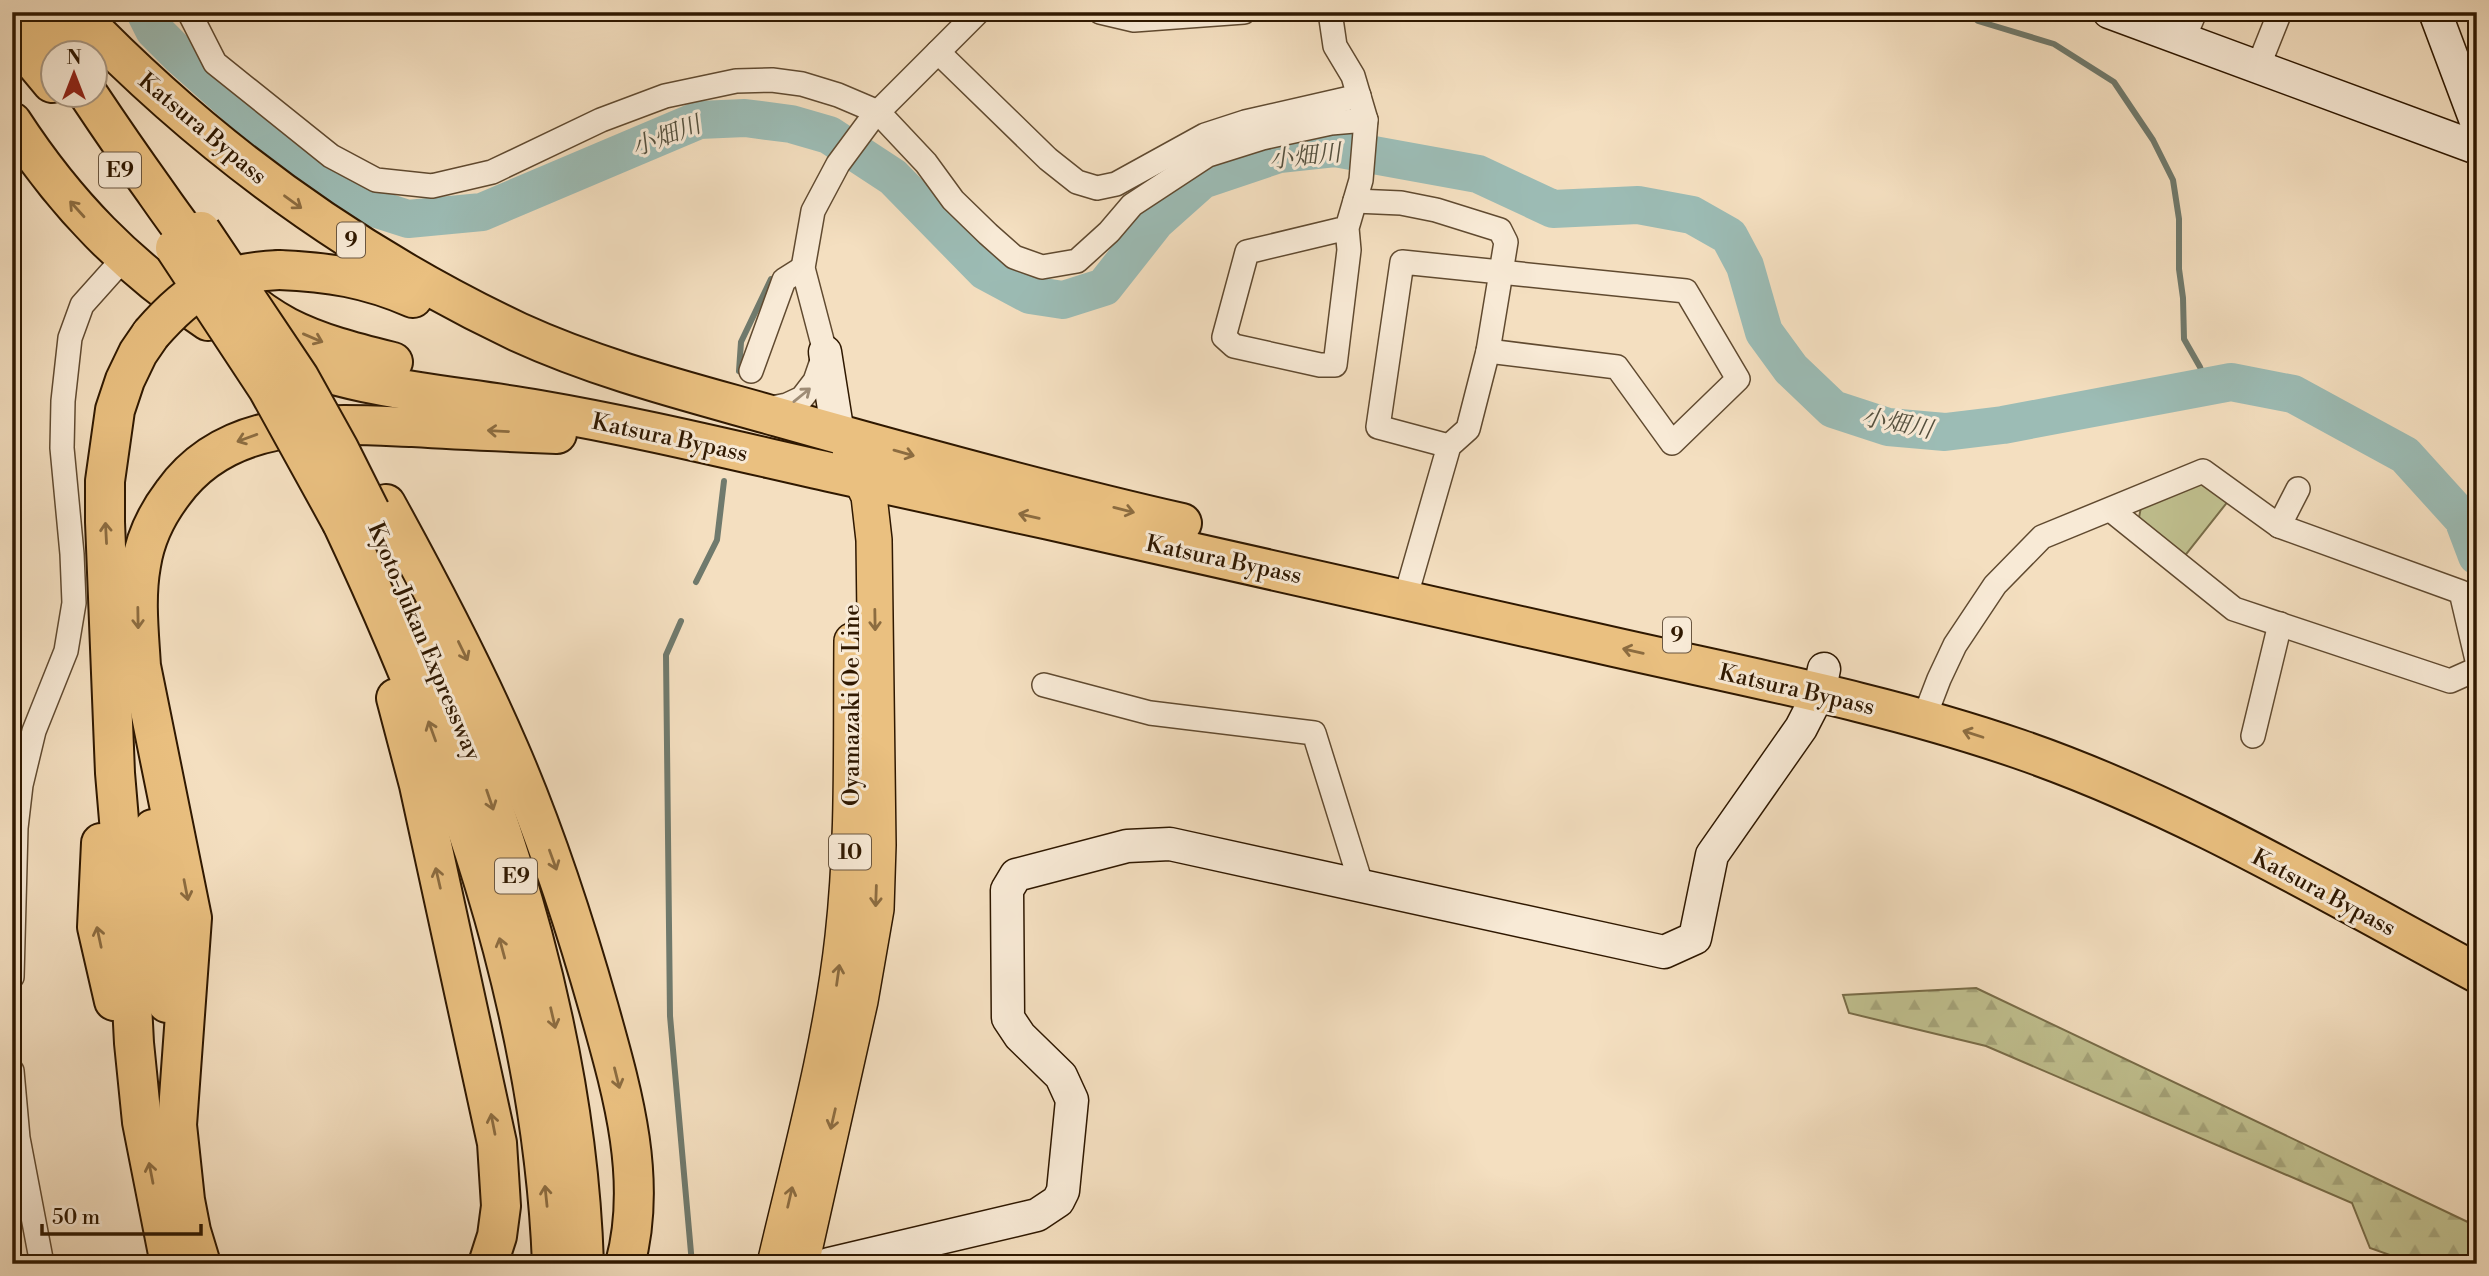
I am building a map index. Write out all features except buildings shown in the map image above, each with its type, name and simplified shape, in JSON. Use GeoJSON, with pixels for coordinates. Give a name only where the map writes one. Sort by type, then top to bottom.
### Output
{"type":"FeatureCollection","features":[{"type":"Feature","properties":{"kind":"highway"},"geometry":{"type":"LineString","coordinates":[[31,12],[49,38]]}},
{"type":"Feature","properties":{"kind":"highway"},"geometry":{"type":"LineString","coordinates":[[31,12],[54,38]]}},
{"type":"Feature","properties":{"kind":"highway","name":"Katsura Bypass"},"geometry":{"type":"LineString","coordinates":[[76,12],[202,132],[316,218],[436,291],[581,358],[677,413]]}},
{"type":"Feature","properties":{"kind":"highway"},"geometry":{"type":"LineString","coordinates":[[12,35],[38,66]]}},
{"type":"Feature","properties":{"kind":"highway","name":"Kyoto-Jukan Expressway"},"geometry":{"type":"LineString","coordinates":[[73,108],[123,175],[188,239],[299,377],[366,513],[412,597],[451,690],[514,868],[537,950],[559,1049],[573,1141],[584,1264]]}},
{"type":"Feature","properties":{"kind":"highway"},"geometry":{"type":"LineString","coordinates":[[98,108],[203,258],[227,284],[260,311],[286,327],[353,352],[399,364],[558,389],[677,413],[847,462]]}},
{"type":"Feature","properties":{"kind":"highway","name":"Kyoto-Jukan Expressway"},"geometry":{"type":"LineString","coordinates":[[106,108],[188,239],[268,389],[366,513],[383,610],[422,702],[483,880],[505,961],[527,1056],[552,1264]]}},
{"type":"Feature","properties":{"kind":"highway","name":"Katsura Bypass"},"geometry":{"type":"LineString","coordinates":[[12,122],[59,190],[124,258],[165,292],[212,324],[288,360],[327,373],[375,384],[553,412],[756,411],[847,462],[2031,728],[2111,759],[2169,786],[2295,848],[2477,946]]}},
{"type":"Feature","properties":{"kind":"highway"},"geometry":{"type":"LineString","coordinates":[[201,1264],[185,1200],[134,1043],[128,926],[115,773],[105,481],[115,410],[125,380],[138,354],[151,334],[187,298],[208,284],[227,276],[249,272],[315,271],[382,284],[561,365],[677,413]]}},
{"type":"Feature","properties":{"kind":"highway"},"geometry":{"type":"LineString","coordinates":[[170,1264],[159,1124],[192,918],[141,666],[138,593],[141,564],[161,508],[197,465],[243,438],[268,431],[333,425],[677,413]]}},
{"type":"Feature","properties":{"kind":"highway","name":"Katsura Bypass"},"geometry":{"type":"LineString","coordinates":[[847,462],[924,459],[1342,561],[1408,586]]}},
{"type":"Feature","properties":{"kind":"highway"},"geometry":{"type":"LineString","coordinates":[[366,513],[362,608],[383,660],[408,742],[494,1132],[501,1206],[497,1236],[488,1264]]}},
{"type":"Feature","properties":{"kind":"highway"},"geometry":{"type":"LineString","coordinates":[[366,513],[449,622],[510,751],[552,857],[584,955],[620,1093],[634,1172],[631,1241],[625,1264]]}},
{"type":"Feature","properties":{"kind":"highway","name":"Katsura Bypass"},"geometry":{"type":"LineString","coordinates":[[1928,706],[2023,750],[2101,780],[2284,869],[2477,973]]}},
{"type":"Feature","properties":{"kind":"main road","name":"Oyamazaki Oe Line"},"geometry":{"type":"LineString","coordinates":[[775,1264],[834,1002],[843,936],[850,843],[852,540],[847,462]]}},
{"type":"Feature","properties":{"kind":"main road","name":"Oyamazaki Oe Line"},"geometry":{"type":"LineString","coordinates":[[801,1264],[860,1001],[876,909],[878,845],[874,540],[869,496],[847,462]]}},
{"type":"Feature","properties":{"kind":"street"},"geometry":{"type":"LineString","coordinates":[[189,12],[215,64],[331,156],[376,180],[432,186],[492,172],[601,120],[665,96],[736,81],[772,80],[802,84],[838,95],[875,115],[926,163],[953,200],[979,226],[1014,257],[1042,267],[1077,261],[1109,232],[1132,205],[1208,155],[1262,138],[1331,123],[1366,125]]}},
{"type":"Feature","properties":{"kind":"street"},"geometry":{"type":"LineString","coordinates":[[847,462],[825,352],[803,268],[813,211],[838,164],[875,115],[978,12]]}},
{"type":"Feature","properties":{"kind":"street"},"geometry":{"type":"LineString","coordinates":[[1100,12],[1134,20],[1244,12]]}},
{"type":"Feature","properties":{"kind":"street"},"geometry":{"type":"LineString","coordinates":[[1330,12],[1335,46],[1353,76],[1366,125],[1358,190],[1347,228],[1349,250],[1335,365],[1320,365],[1234,346],[1224,337],[1247,252],[1347,228]]}},
{"type":"Feature","properties":{"kind":"street"},"geometry":{"type":"LineString","coordinates":[[2109,12],[2189,26],[2258,67],[2477,148]]}},
{"type":"Feature","properties":{"kind":"street"},"geometry":{"type":"LineString","coordinates":[[2258,67],[2280,12]]}},
{"type":"Feature","properties":{"kind":"street"},"geometry":{"type":"LineString","coordinates":[[2435,12],[2477,124]]}},
{"type":"Feature","properties":{"kind":"street"},"geometry":{"type":"LineString","coordinates":[[938,52],[1048,159],[1077,182],[1097,188],[1116,184],[1205,135],[1245,122],[1359,96]]}},
{"type":"Feature","properties":{"kind":"street"},"geometry":{"type":"LineString","coordinates":[[1358,190],[1500,230],[1506,242],[1488,351],[1468,429],[1449,446],[1408,586]]}},
{"type":"Feature","properties":{"kind":"street"},"geometry":{"type":"LineString","coordinates":[[12,977],[16,828],[21,785],[34,731],[66,651],[74,603],[62,447],[63,401],[70,338],[82,305],[124,258]]}},
{"type":"Feature","properties":{"kind":"street"},"geometry":{"type":"LineString","coordinates":[[1449,446],[1378,427],[1402,262],[1686,291],[1738,379],[1671,443],[1618,367],[1488,351]]}},
{"type":"Feature","properties":{"kind":"street"},"geometry":{"type":"LineString","coordinates":[[751,371],[784,280],[803,268]]}},
{"type":"Feature","properties":{"kind":"street"},"geometry":{"type":"LineString","coordinates":[[756,411],[787,405],[802,397],[815,381],[825,352]]}},
{"type":"Feature","properties":{"kind":"street"},"geometry":{"type":"LineString","coordinates":[[1928,706],[1955,645],[1995,585],[2042,537],[2203,471],[2279,526],[2461,592],[2477,660]]}},
{"type":"Feature","properties":{"kind":"street"},"geometry":{"type":"LineString","coordinates":[[2279,526],[2298,489]]}},
{"type":"Feature","properties":{"kind":"street"},"geometry":{"type":"LineString","coordinates":[[2111,510],[2234,609],[2450,681],[2477,669]]}},
{"type":"Feature","properties":{"kind":"street"},"geometry":{"type":"LineString","coordinates":[[2253,736],[2280,624]]}},
{"type":"Feature","properties":{"kind":"street"},"geometry":{"type":"LineString","coordinates":[[829,1264],[1037,1215],[1058,1201],[1063,1191],[1072,1100],[1060,1076],[1020,1036],[1008,1018],[1007,890],[1016,875],[1127,846],[1170,844],[1664,952],[1695,938],[1712,855],[1801,728],[1822,681]]}},
{"type":"Feature","properties":{"kind":"street"},"geometry":{"type":"LineString","coordinates":[[1044,685],[1150,713],[1314,733],[1362,887]]}},
{"type":"Feature","properties":{"kind":"street"},"geometry":{"type":"LineString","coordinates":[[12,1071],[18,1138],[42,1264]]}},
{"type":"Feature","properties":{"kind":"green space"},"geometry":{"type":"Polygon","coordinates":[[[2188,484],[2208,485],[2229,500],[2183,558],[2138,523],[2141,507],[2188,484]]]}},
{"type":"Feature","properties":{"kind":"green space"},"geometry":{"type":"Polygon","coordinates":[[[1976,988],[2472,1224],[2477,1221],[2477,1264],[2415,1264],[2370,1248],[2352,1203],[1986,1046],[1849,1013],[1843,995],[1976,988]]]}},
{"type":"Feature","properties":{"kind":"waterway","name":"小畑川"},"geometry":{"type":"LineString","coordinates":[[145,12],[154,30],[180,56],[324,184],[355,202],[408,219],[482,212],[699,120],[745,118],[791,124],[829,135],[893,177],[985,271],[1030,295],[1063,300],[1104,287],[1156,221],[1202,180],[1279,154],[1335,148],[1478,174],[1553,209],[1638,205],[1692,215],[1729,236],[1745,266],[1764,332],[1791,369],[1833,409],[1888,427],[1945,432],[2003,425],[2231,382],[2293,394],[2405,455],[2463,519],[2477,556]]}},
{"type":"Feature","properties":{"kind":"waterway"},"geometry":{"type":"LineString","coordinates":[[1967,12],[1978,21],[2054,44],[2114,82],[2153,140],[2173,180],[2179,219],[2184,339],[2207,385]]}},
{"type":"Feature","properties":{"kind":"waterway"},"geometry":{"type":"LineString","coordinates":[[739,371],[741,342],[771,279]]}},
{"type":"Feature","properties":{"kind":"waterway"},"geometry":{"type":"LineString","coordinates":[[696,582],[717,540],[724,481]]}},
{"type":"Feature","properties":{"kind":"waterway"},"geometry":{"type":"LineString","coordinates":[[681,621],[666,655],[670,1016],[692,1264]]}}]}
